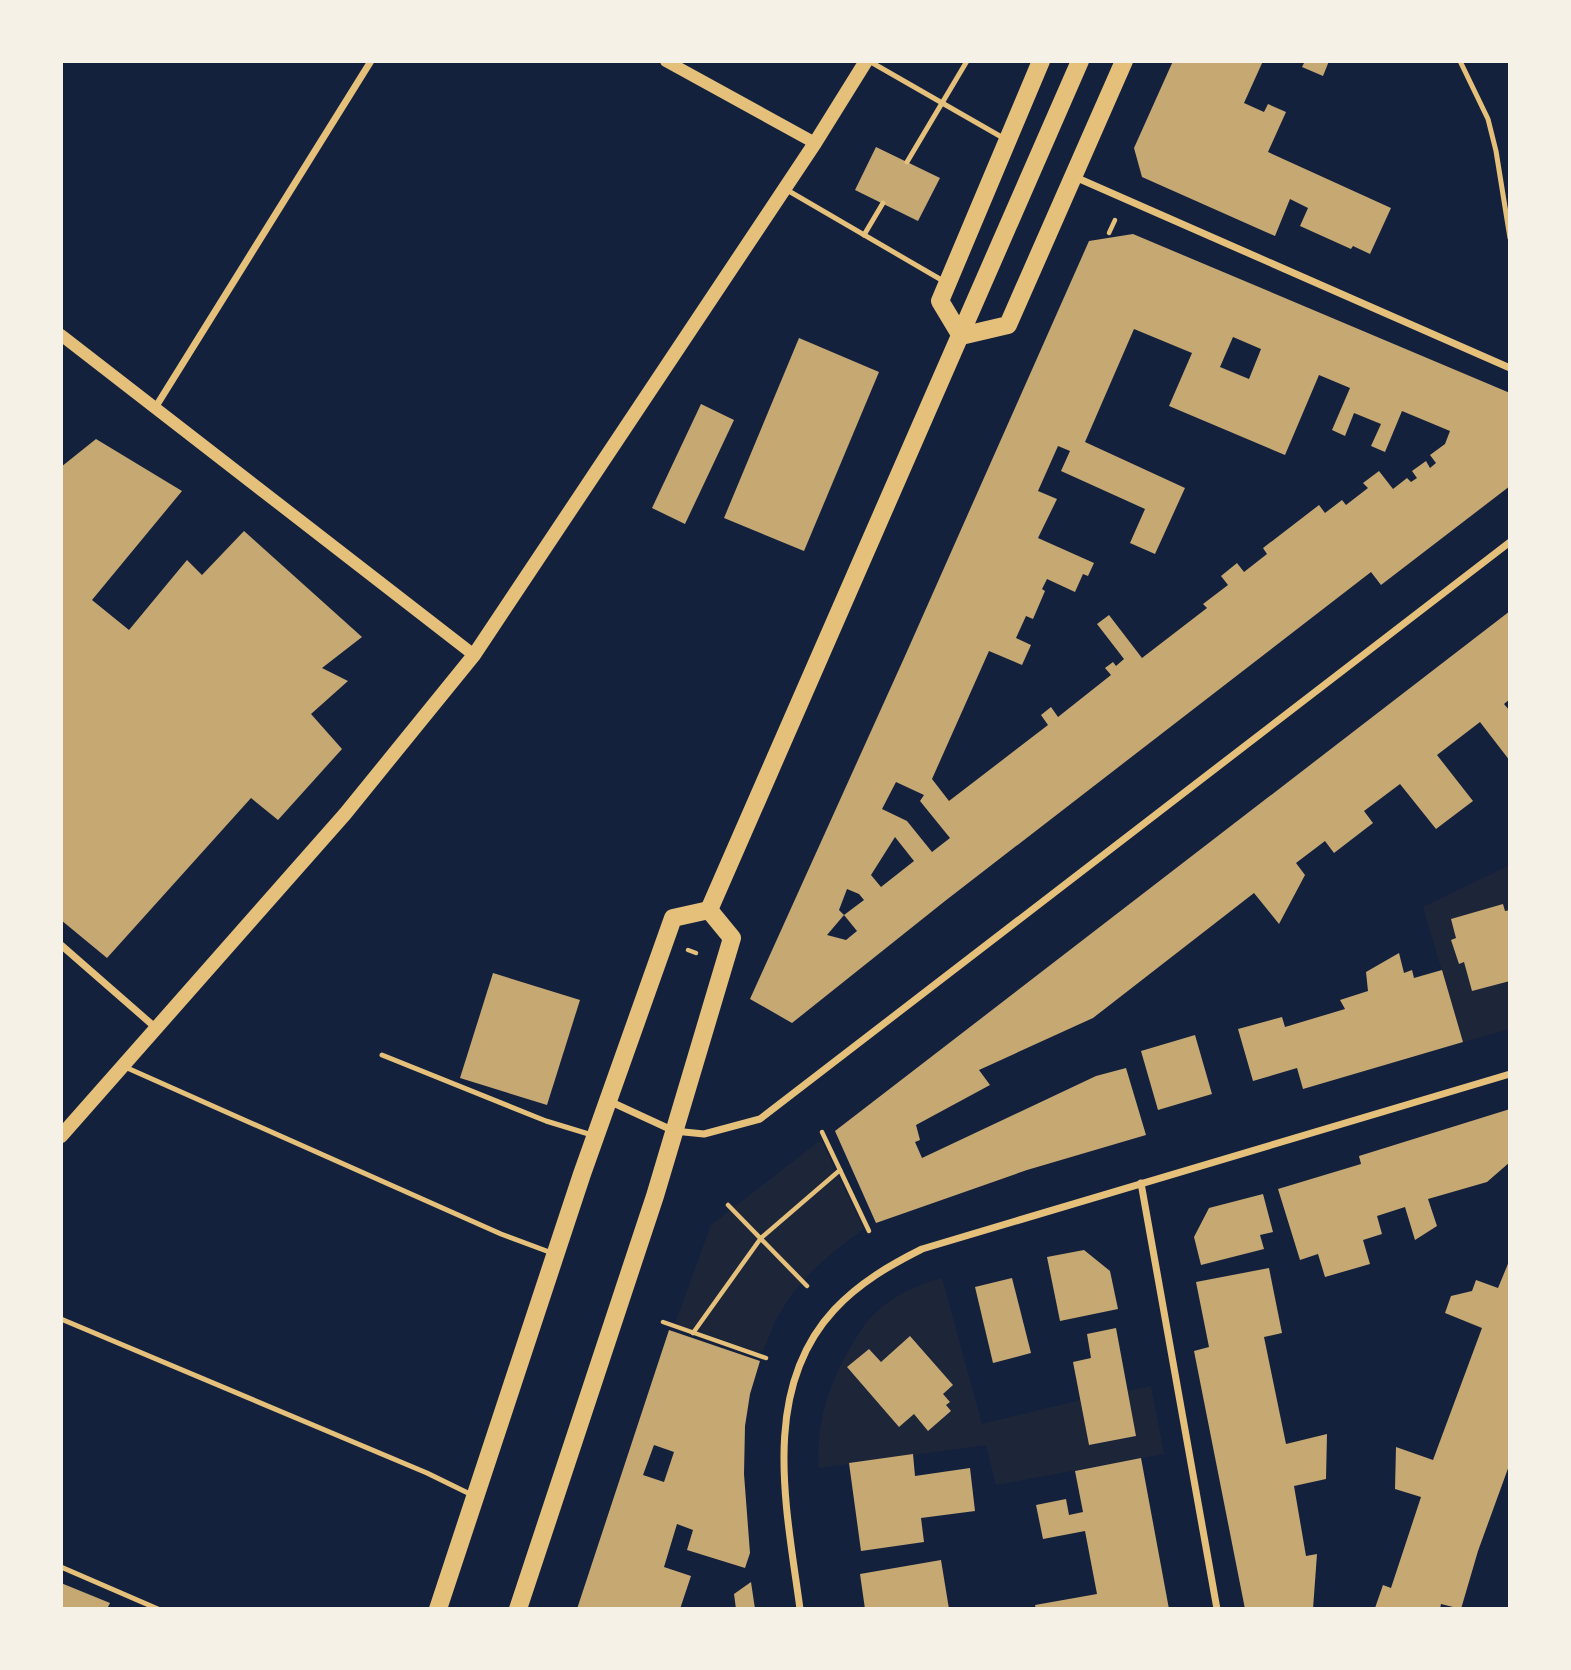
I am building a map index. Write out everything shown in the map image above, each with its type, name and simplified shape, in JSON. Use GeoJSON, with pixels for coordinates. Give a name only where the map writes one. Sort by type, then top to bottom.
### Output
{"type":"FeatureCollection","features":[{"type":"Feature","properties":{"kind":"main road"},"geometry":{"type":"LineString","coordinates":[[61,1136],[345,814],[474,655],[867,61]]}},
{"type":"Feature","properties":{"kind":"main road"},"geometry":{"type":"LineString","coordinates":[[961,336],[940,301],[1041,61]]}},
{"type":"Feature","properties":{"kind":"main road"},"geometry":{"type":"LineString","coordinates":[[709,910],[1080,61]]}},
{"type":"Feature","properties":{"kind":"main road"},"geometry":{"type":"LineString","coordinates":[[961,336],[1007,326],[1124,61]]}},
{"type":"Feature","properties":{"kind":"main road"},"geometry":{"type":"LineString","coordinates":[[438,1609],[555,1254],[673,918],[709,910]]}},
{"type":"Feature","properties":{"kind":"main road"},"geometry":{"type":"LineString","coordinates":[[518,1609],[674,1130],[732,938],[709,910]]}},
{"type":"Feature","properties":{"kind":"street"},"geometry":{"type":"LineString","coordinates":[[155,408],[371,61]]}},
{"type":"Feature","properties":{"kind":"street"},"geometry":{"type":"LineString","coordinates":[[666,61],[815,143]]}},
{"type":"Feature","properties":{"kind":"street"},"geometry":{"type":"LineString","coordinates":[[1074,176],[1510,368]]}},
{"type":"Feature","properties":{"kind":"street"},"geometry":{"type":"LineString","coordinates":[[61,335],[474,655]]}},
{"type":"Feature","properties":{"kind":"street"},"geometry":{"type":"LineString","coordinates":[[608,1101],[674,1130],[704,1134],[760,1119],[1510,542]]}},
{"type":"Feature","properties":{"kind":"street"},"geometry":{"type":"LineString","coordinates":[[61,944],[156,1028]]}},
{"type":"Feature","properties":{"kind":"street"},"geometry":{"type":"LineString","coordinates":[[800,1609],[786,1502],[783,1462],[785,1430],[795,1380],[803,1356],[833,1310],[859,1286],[890,1265],[922,1250],[1510,1074]]}},
{"type":"Feature","properties":{"kind":"street"},"geometry":{"type":"LineString","coordinates":[[1140,1183],[1217,1609]]}},
{"type":"Feature","properties":{"kind":"lane"},"geometry":{"type":"LineString","coordinates":[[867,61],[1008,140]]}},
{"type":"Feature","properties":{"kind":"lane"},"geometry":{"type":"LineString","coordinates":[[907,162],[967,61]]}},
{"type":"Feature","properties":{"kind":"lane"},"geometry":{"type":"LineString","coordinates":[[1460,61],[1488,119],[1510,238]]}},
{"type":"Feature","properties":{"kind":"lane"},"geometry":{"type":"LineString","coordinates":[[784,188],[947,284]]}},
{"type":"Feature","properties":{"kind":"lane"},"geometry":{"type":"LineString","coordinates":[[864,235],[883,204]]}},
{"type":"Feature","properties":{"kind":"lane"},"geometry":{"type":"LineString","coordinates":[[382,1055],[546,1121],[596,1136]]}},
{"type":"Feature","properties":{"kind":"lane"},"geometry":{"type":"LineString","coordinates":[[123,1067],[502,1234],[555,1254]]}},
{"type":"Feature","properties":{"kind":"lane"},"geometry":{"type":"LineString","coordinates":[[61,1319],[415,1468],[475,1496]]}},
{"type":"Feature","properties":{"kind":"lane"},"geometry":{"type":"LineString","coordinates":[[61,1567],[158,1609]]}},
{"type":"Feature","properties":{"kind":"path"},"geometry":{"type":"LineString","coordinates":[[1109,233],[1115,220]]}},
{"type":"Feature","properties":{"kind":"path"},"geometry":{"type":"LineString","coordinates":[[688,950],[696,953]]}},
{"type":"Feature","properties":{"kind":"path"},"geometry":{"type":"LineString","coordinates":[[822,1132],[869,1231]]}},
{"type":"Feature","properties":{"kind":"path"},"geometry":{"type":"LineString","coordinates":[[693,1333],[761,1238],[840,1170]]}},
{"type":"Feature","properties":{"kind":"path"},"geometry":{"type":"LineString","coordinates":[[728,1205],[807,1286]]}},
{"type":"Feature","properties":{"kind":"path"},"geometry":{"type":"LineString","coordinates":[[663,1322],[766,1358]]}},
{"type":"Feature","properties":{"kind":"shaded area"},"geometry":{"type":"Polygon","coordinates":[[[1510,865],[1510,910],[1505,911],[1503,904],[1451,940],[1458,963],[1464,962],[1472,991],[1510,981],[1510,1029],[1463,1042],[1423,907],[1510,865]]]}},
{"type":"Feature","properties":{"kind":"shaded area"},"geometry":{"type":"Polygon","coordinates":[[[818,1142],[823,1144],[863,1227],[862,1230],[828,1257],[797,1288],[778,1316],[763,1351],[756,1352],[678,1325],[676,1321],[711,1225],[818,1142]]]}},
{"type":"Feature","properties":{"kind":"shaded area"},"geometry":{"type":"Polygon","coordinates":[[[942,1278],[982,1424],[1080,1400],[1089,1445],[1135,1437],[1127,1391],[1151,1386],[1164,1454],[996,1485],[986,1445],[819,1468],[818,1450],[827,1398],[840,1366],[866,1323],[886,1303],[913,1288],[942,1278]],[[911,1336],[881,1362],[869,1349],[847,1368],[898,1426],[914,1414],[929,1430],[951,1412],[946,1405],[950,1401],[943,1394],[952,1385],[911,1336]]]}},
{"type":"Feature","properties":{"kind":"building"},"geometry":{"type":"Polygon","coordinates":[[[1173,61],[1263,61],[1244,103],[1264,112],[1268,104],[1286,112],[1268,152],[1391,208],[1370,254],[1353,246],[1351,249],[1300,226],[1308,208],[1290,199],[1275,236],[1142,177],[1134,148],[1173,61]]]}},
{"type":"Feature","properties":{"kind":"building"},"geometry":{"type":"Polygon","coordinates":[[[1305,61],[1329,61],[1323,76],[1302,67],[1305,61]]]}},
{"type":"Feature","properties":{"kind":"building"},"geometry":{"type":"Polygon","coordinates":[[[876,147],[940,178],[918,221],[855,190],[876,147]]]}},
{"type":"Feature","properties":{"kind":"building"},"geometry":{"type":"Polygon","coordinates":[[[1133,234],[1510,393],[1510,486],[1381,585],[1371,572],[945,901],[792,1023],[750,999],[1089,241],[1133,234]],[[1134,329],[1085,442],[1185,488],[1155,554],[1130,543],[1145,509],[1061,471],[1070,451],[1058,446],[1038,491],[1057,499],[1038,538],[1094,563],[1088,576],[1083,574],[1075,592],[1047,579],[1033,619],[1026,616],[1016,638],[1031,645],[1022,665],[989,651],[932,779],[949,801],[1048,725],[1041,715],[1051,707],[1058,717],[1111,675],[1105,668],[1113,662],[1116,666],[1124,659],[1097,624],[1109,615],[1142,658],[1207,608],[1203,604],[1228,585],[1221,576],[1237,563],[1244,572],[1267,554],[1263,548],[1319,505],[1325,513],[1342,500],[1346,505],[1368,488],[1363,483],[1379,471],[1393,489],[1407,478],[1411,482],[1417,478],[1412,471],[1426,461],[1430,468],[1436,463],[1430,455],[1445,444],[1450,431],[1402,411],[1385,452],[1371,446],[1381,424],[1354,413],[1345,436],[1332,430],[1350,388],[1319,375],[1285,455],[1169,406],[1192,353],[1134,329]],[[1233,337],[1220,367],[1249,379],[1261,349],[1233,337]],[[896,782],[882,809],[907,821],[932,852],[950,838],[920,801],[924,795],[896,782]],[[895,837],[871,875],[881,887],[914,861],[895,837]],[[847,889],[839,910],[844,915],[864,900],[859,894],[847,889]],[[844,915],[827,935],[846,940],[857,931],[844,915]]]}},
{"type":"Feature","properties":{"kind":"building"},"geometry":{"type":"Polygon","coordinates":[[[799,338],[879,372],[804,551],[724,518],[799,338]]]}},
{"type":"Feature","properties":{"kind":"building"},"geometry":{"type":"Polygon","coordinates":[[[701,404],[734,420],[685,524],[652,508],[701,404]]]}},
{"type":"Feature","properties":{"kind":"building"},"geometry":{"type":"Polygon","coordinates":[[[96,439],[182,491],[92,600],[129,630],[187,560],[202,575],[244,531],[362,637],[322,668],[348,681],[311,714],[342,749],[278,820],[251,798],[107,958],[61,920],[61,467],[96,439]]]}},
{"type":"Feature","properties":{"kind":"building"},"geometry":{"type":"Polygon","coordinates":[[[1510,611],[1510,699],[1504,704],[1510,711],[1510,761],[1480,722],[1437,755],[1473,801],[1436,829],[1400,784],[1364,811],[1373,823],[1334,853],[1325,841],[1296,863],[1305,875],[1279,924],[1254,893],[1093,1018],[979,1070],[990,1085],[916,1125],[920,1140],[915,1142],[922,1158],[1096,1076],[1126,1068],[1146,1135],[1027,1170],[876,1223],[835,1131],[1510,611]]]}},
{"type":"Feature","properties":{"kind":"building"},"geometry":{"type":"Polygon","coordinates":[[[1503,904],[1505,911],[1510,910],[1510,981],[1472,991],[1464,962],[1459,964],[1451,940],[1456,938],[1451,919],[1503,904]]]}},
{"type":"Feature","properties":{"kind":"building"},"geometry":{"type":"Polygon","coordinates":[[[1399,953],[1404,973],[1412,970],[1414,978],[1442,970],[1463,1042],[1303,1089],[1297,1068],[1253,1081],[1238,1029],[1282,1017],[1285,1027],[1345,1009],[1340,1000],[1368,991],[1366,972],[1399,953]]]}},
{"type":"Feature","properties":{"kind":"building"},"geometry":{"type":"Polygon","coordinates":[[[493,973],[580,1000],[547,1105],[460,1078],[493,973]]]}},
{"type":"Feature","properties":{"kind":"building"},"geometry":{"type":"Polygon","coordinates":[[[1195,1035],[1212,1094],[1158,1110],[1141,1051],[1195,1035]]]}},
{"type":"Feature","properties":{"kind":"building"},"geometry":{"type":"Polygon","coordinates":[[[1510,1109],[1510,1162],[1487,1182],[1428,1199],[1437,1226],[1415,1240],[1405,1207],[1377,1216],[1382,1234],[1363,1240],[1370,1264],[1325,1277],[1318,1254],[1300,1260],[1278,1189],[1361,1164],[1359,1156],[1510,1109]]]}},
{"type":"Feature","properties":{"kind":"building"},"geometry":{"type":"Polygon","coordinates":[[[1263,1194],[1273,1232],[1260,1235],[1264,1249],[1201,1265],[1194,1237],[1209,1208],[1263,1194]]]}},
{"type":"Feature","properties":{"kind":"building"},"geometry":{"type":"Polygon","coordinates":[[[1084,1250],[1110,1271],[1118,1309],[1060,1321],[1047,1257],[1084,1250]]]}},
{"type":"Feature","properties":{"kind":"building"},"geometry":{"type":"Polygon","coordinates":[[[1510,1259],[1510,1463],[1478,1551],[1461,1609],[1441,1604],[1440,1609],[1375,1608],[1383,1585],[1391,1588],[1421,1497],[1395,1489],[1396,1447],[1433,1460],[1482,1328],[1445,1313],[1451,1296],[1472,1291],[1476,1280],[1498,1288],[1510,1259]]]}},
{"type":"Feature","properties":{"kind":"building"},"geometry":{"type":"Polygon","coordinates":[[[1269,1268],[1282,1333],[1264,1337],[1286,1444],[1327,1434],[1326,1479],[1294,1486],[1306,1556],[1317,1554],[1313,1609],[1245,1609],[1194,1351],[1209,1347],[1196,1282],[1269,1268]]]}},
{"type":"Feature","properties":{"kind":"building"},"geometry":{"type":"Polygon","coordinates":[[[1012,1278],[1031,1353],[993,1363],[975,1287],[1012,1278]]]}},
{"type":"Feature","properties":{"kind":"building"},"geometry":{"type":"Polygon","coordinates":[[[1116,1328],[1136,1436],[1089,1445],[1073,1362],[1091,1358],[1087,1334],[1116,1328]]]}},
{"type":"Feature","properties":{"kind":"building"},"geometry":{"type":"Polygon","coordinates":[[[669,1330],[760,1361],[750,1394],[745,1426],[744,1474],[750,1553],[745,1568],[687,1550],[693,1530],[677,1524],[664,1567],[691,1576],[680,1609],[577,1609],[669,1330]],[[654,1445],[643,1475],[664,1482],[674,1452],[654,1445]]]}},
{"type":"Feature","properties":{"kind":"building"},"geometry":{"type":"Polygon","coordinates":[[[910,1336],[953,1385],[943,1394],[950,1402],[946,1405],[951,1411],[928,1431],[914,1414],[899,1427],[847,1367],[869,1349],[881,1362],[910,1336]]]}},
{"type":"Feature","properties":{"kind":"building"},"geometry":{"type":"Polygon","coordinates":[[[913,1454],[915,1476],[970,1468],[975,1511],[921,1518],[924,1542],[861,1551],[849,1463],[913,1454]]]}},
{"type":"Feature","properties":{"kind":"building"},"geometry":{"type":"Polygon","coordinates":[[[1141,1458],[1169,1609],[1036,1609],[1035,1605],[1097,1594],[1085,1531],[1043,1539],[1036,1505],[1066,1499],[1069,1515],[1083,1512],[1075,1471],[1141,1458]]]}},
{"type":"Feature","properties":{"kind":"building"},"geometry":{"type":"Polygon","coordinates":[[[941,1560],[949,1609],[865,1609],[860,1574],[941,1560]]]}},
{"type":"Feature","properties":{"kind":"building"},"geometry":{"type":"Polygon","coordinates":[[[751,1582],[755,1609],[736,1609],[734,1594],[751,1582]]]}},
{"type":"Feature","properties":{"kind":"building"},"geometry":{"type":"Polygon","coordinates":[[[61,1583],[110,1603],[107,1609],[61,1609],[61,1583]]]}}]}
